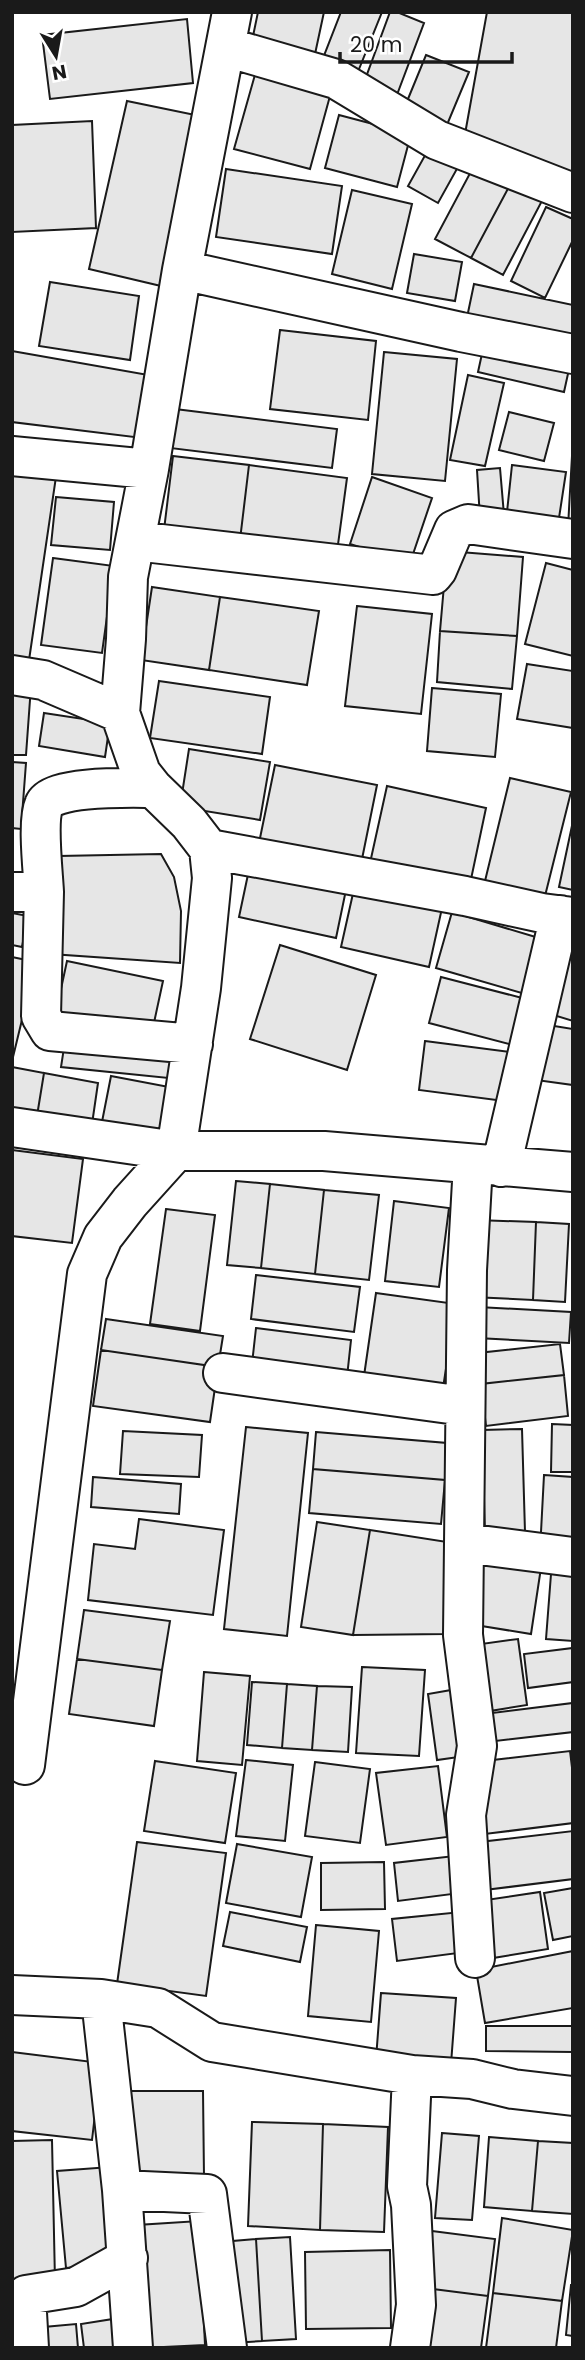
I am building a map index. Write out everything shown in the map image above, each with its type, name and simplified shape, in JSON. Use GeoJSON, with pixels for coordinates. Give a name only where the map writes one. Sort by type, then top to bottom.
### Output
{"type":"FeatureCollection","features":[{"type":"Feature","properties":{"kind":"street"},"geometry":{"type":"LineString","coordinates":[[25,1765],[87,1274],[103,1237],[176,1151],[193,1044],[212,878],[209,849],[189,823],[141,773],[120,713],[128,577],[149,469],[181,270],[229,30],[336,79],[436,140],[573,193]]}},
{"type":"Feature","properties":{"kind":"street"},"geometry":{"type":"LineString","coordinates":[[181,270],[573,354]]}},
{"type":"Feature","properties":{"kind":"street"},"geometry":{"type":"LineString","coordinates":[[12,456],[149,469]]}},
{"type":"Feature","properties":{"kind":"street"},"geometry":{"type":"LineString","coordinates":[[135,541],[433,575],[454,530],[468,524],[573,539]]}},
{"type":"Feature","properties":{"kind":"street"},"geometry":{"type":"LineString","coordinates":[[12,675],[43,680],[120,713]]}},
{"type":"Feature","properties":{"kind":"street"},"geometry":{"type":"LineString","coordinates":[[153,788],[66,792],[53,795],[44,803],[28,892],[41,1016],[50,1031],[193,1044]]}},
{"type":"Feature","properties":{"kind":"street"},"geometry":{"type":"LineString","coordinates":[[209,849],[567,916],[487,1165],[467,1270],[463,1635],[477,1746],[467,1815],[475,1958]]}},
{"type":"Feature","properties":{"kind":"street"},"geometry":{"type":"LineString","coordinates":[[12,1127],[176,1151],[324,1151],[573,1172]]}},
{"type":"Feature","properties":{"kind":"street"},"geometry":{"type":"LineString","coordinates":[[223,1373],[464,1406]]}},
{"type":"Feature","properties":{"kind":"street"},"geometry":{"type":"LineString","coordinates":[[464,1544],[573,1557]]}},
{"type":"Feature","properties":{"kind":"street"},"geometry":{"type":"LineString","coordinates":[[12,1994],[102,1999],[158,2008],[212,2042],[412,2075],[471,2079],[513,2089],[573,2096]]}},
{"type":"Feature","properties":{"kind":"street"},"geometry":{"type":"LineString","coordinates":[[102,1999],[122,2190],[133,2348]]}},
{"type":"Feature","properties":{"kind":"street"},"geometry":{"type":"LineString","coordinates":[[410,2348],[416,2305],[411,2205],[407,2186],[412,2075]]}},
{"type":"Feature","properties":{"kind":"street"},"geometry":{"type":"LineString","coordinates":[[122,2190],[207,2194],[227,2348]]}},
{"type":"Feature","properties":{"kind":"street"},"geometry":{"type":"LineString","coordinates":[[29,2348],[19,2295],[76,2287],[128,2258]]}},
{"type":"Feature","properties":{"kind":"building"},"geometry":{"type":"Polygon","coordinates":[[[258,12],[324,12],[315,54],[252,41],[258,12]]]}},
{"type":"Feature","properties":{"kind":"building"},"geometry":{"type":"Polygon","coordinates":[[[341,12],[382,12],[355,79],[320,66],[341,12]]]}},
{"type":"Feature","properties":{"kind":"building"},"geometry":{"type":"Polygon","coordinates":[[[390,12],[397,12],[424,23],[395,100],[362,88],[390,12]]]}},
{"type":"Feature","properties":{"kind":"building"},"geometry":{"type":"Polygon","coordinates":[[[487,12],[573,12],[573,183],[465,134],[487,12]]]}},
{"type":"Feature","properties":{"kind":"building"},"geometry":{"type":"Polygon","coordinates":[[[187,19],[193,83],[50,99],[42,35],[187,19]]]}},
{"type":"Feature","properties":{"kind":"building"},"geometry":{"type":"Polygon","coordinates":[[[426,55],[469,72],[444,132],[401,116],[426,55]]]}},
{"type":"Feature","properties":{"kind":"building"},"geometry":{"type":"Polygon","coordinates":[[[258,64],[333,85],[310,169],[234,149],[258,64]]]}},
{"type":"Feature","properties":{"kind":"building"},"geometry":{"type":"Polygon","coordinates":[[[127,101],[200,116],[161,286],[89,269],[127,101]]]}},
{"type":"Feature","properties":{"kind":"building"},"geometry":{"type":"Polygon","coordinates":[[[339,115],[411,134],[397,187],[325,168],[339,115]]]}},
{"type":"Feature","properties":{"kind":"building"},"geometry":{"type":"Polygon","coordinates":[[[92,121],[96,228],[12,232],[12,125],[92,121]]]}},
{"type":"Feature","properties":{"kind":"building"},"geometry":{"type":"Polygon","coordinates":[[[433,141],[463,158],[438,203],[408,186],[433,141]]]}},
{"type":"Feature","properties":{"kind":"building"},"geometry":{"type":"Polygon","coordinates":[[[476,162],[512,181],[471,258],[435,239],[476,162]]]}},
{"type":"Feature","properties":{"kind":"building"},"geometry":{"type":"Polygon","coordinates":[[[226,169],[342,186],[332,254],[216,237],[226,169]]]}},
{"type":"Feature","properties":{"kind":"building"},"geometry":{"type":"Polygon","coordinates":[[[512,181],[544,197],[503,275],[471,258],[512,181]]]}},
{"type":"Feature","properties":{"kind":"building"},"geometry":{"type":"Polygon","coordinates":[[[352,190],[412,204],[392,289],[332,274],[352,190]]]}},
{"type":"Feature","properties":{"kind":"building"},"geometry":{"type":"Polygon","coordinates":[[[546,207],[573,219],[573,240],[545,298],[511,281],[546,207]]]}},
{"type":"Feature","properties":{"kind":"building"},"geometry":{"type":"Polygon","coordinates":[[[414,254],[462,262],[455,301],[407,293],[414,254]]]}},
{"type":"Feature","properties":{"kind":"building"},"geometry":{"type":"Polygon","coordinates":[[[50,282],[139,296],[130,360],[39,346],[50,282]]]}},
{"type":"Feature","properties":{"kind":"building"},"geometry":{"type":"Polygon","coordinates":[[[474,284],[573,305],[573,350],[465,327],[474,284]]]}},
{"type":"Feature","properties":{"kind":"building"},"geometry":{"type":"Polygon","coordinates":[[[280,330],[376,341],[368,420],[270,409],[280,330]]]}},
{"type":"Feature","properties":{"kind":"building"},"geometry":{"type":"Polygon","coordinates":[[[485,340],[571,360],[564,392],[478,372],[485,340]]]}},
{"type":"Feature","properties":{"kind":"building"},"geometry":{"type":"Polygon","coordinates":[[[12,351],[154,376],[142,438],[12,422],[12,351]]]}},
{"type":"Feature","properties":{"kind":"building"},"geometry":{"type":"Polygon","coordinates":[[[384,352],[457,359],[445,481],[372,474],[384,352]]]}},
{"type":"Feature","properties":{"kind":"building"},"geometry":{"type":"Polygon","coordinates":[[[468,375],[504,383],[485,466],[450,460],[468,375]]]}},
{"type":"Feature","properties":{"kind":"building"},"geometry":{"type":"Polygon","coordinates":[[[175,409],[337,429],[332,468],[170,448],[175,409]]]}},
{"type":"Feature","properties":{"kind":"building"},"geometry":{"type":"Polygon","coordinates":[[[509,412],[554,423],[544,461],[499,450],[509,412]]]}},
{"type":"Feature","properties":{"kind":"building"},"geometry":{"type":"Polygon","coordinates":[[[173,456],[249,465],[240,540],[164,530],[173,456]]]}},
{"type":"Feature","properties":{"kind":"building"},"geometry":{"type":"Polygon","coordinates":[[[572,456],[573,527],[568,527],[572,456]]]}},
{"type":"Feature","properties":{"kind":"building"},"geometry":{"type":"Polygon","coordinates":[[[249,465],[347,478],[337,552],[240,540],[249,465]]]}},
{"type":"Feature","properties":{"kind":"building"},"geometry":{"type":"Polygon","coordinates":[[[512,465],[566,472],[559,518],[507,512],[512,465]]]}},
{"type":"Feature","properties":{"kind":"building"},"geometry":{"type":"Polygon","coordinates":[[[12,467],[57,470],[28,667],[12,664],[12,467]]]}},
{"type":"Feature","properties":{"kind":"building"},"geometry":{"type":"Polygon","coordinates":[[[500,468],[504,515],[480,518],[477,470],[500,468]]]}},
{"type":"Feature","properties":{"kind":"building"},"geometry":{"type":"Polygon","coordinates":[[[372,477],[432,498],[410,563],[350,544],[372,477]]]}},
{"type":"Feature","properties":{"kind":"building"},"geometry":{"type":"Polygon","coordinates":[[[56,497],[114,502],[110,550],[51,545],[56,497]]]}},
{"type":"Feature","properties":{"kind":"building"},"geometry":{"type":"Polygon","coordinates":[[[447,551],[523,557],[517,636],[440,631],[447,551]]]}},
{"type":"Feature","properties":{"kind":"building"},"geometry":{"type":"Polygon","coordinates":[[[53,558],[114,566],[102,653],[41,645],[53,558]]]}},
{"type":"Feature","properties":{"kind":"building"},"geometry":{"type":"Polygon","coordinates":[[[546,563],[573,570],[573,656],[525,644],[546,563]]]}},
{"type":"Feature","properties":{"kind":"building"},"geometry":{"type":"Polygon","coordinates":[[[152,587],[220,597],[209,670],[141,660],[152,587]]]}},
{"type":"Feature","properties":{"kind":"building"},"geometry":{"type":"Polygon","coordinates":[[[220,597],[319,611],[307,685],[209,670],[220,597]]]}},
{"type":"Feature","properties":{"kind":"building"},"geometry":{"type":"Polygon","coordinates":[[[357,606],[432,614],[421,714],[345,706],[357,606]]]}},
{"type":"Feature","properties":{"kind":"building"},"geometry":{"type":"Polygon","coordinates":[[[440,631],[517,636],[512,689],[437,682],[440,631]]]}},
{"type":"Feature","properties":{"kind":"building"},"geometry":{"type":"Polygon","coordinates":[[[527,664],[573,671],[573,728],[517,719],[527,664]]]}},
{"type":"Feature","properties":{"kind":"building"},"geometry":{"type":"Polygon","coordinates":[[[159,681],[270,697],[262,754],[150,738],[159,681]]]}},
{"type":"Feature","properties":{"kind":"building"},"geometry":{"type":"Polygon","coordinates":[[[12,685],[31,686],[26,755],[12,755],[12,685]]]}},
{"type":"Feature","properties":{"kind":"building"},"geometry":{"type":"Polygon","coordinates":[[[432,688],[501,694],[495,757],[427,751],[432,688]]]}},
{"type":"Feature","properties":{"kind":"building"},"geometry":{"type":"Polygon","coordinates":[[[44,713],[110,723],[105,757],[39,746],[44,713]]]}},
{"type":"Feature","properties":{"kind":"building"},"geometry":{"type":"Polygon","coordinates":[[[189,749],[270,762],[260,820],[180,807],[189,749]]]}},
{"type":"Feature","properties":{"kind":"building"},"geometry":{"type":"Polygon","coordinates":[[[12,762],[26,763],[21,829],[12,828],[12,762]]]}},
{"type":"Feature","properties":{"kind":"building"},"geometry":{"type":"Polygon","coordinates":[[[275,765],[377,785],[361,864],[259,843],[275,765]]]}},
{"type":"Feature","properties":{"kind":"building"},"geometry":{"type":"Polygon","coordinates":[[[510,778],[571,792],[545,896],[485,881],[510,778]]]}},
{"type":"Feature","properties":{"kind":"building"},"geometry":{"type":"Polygon","coordinates":[[[387,786],[486,808],[470,884],[370,863],[387,786]]]}},
{"type":"Feature","properties":{"kind":"building"},"geometry":{"type":"Polygon","coordinates":[[[573,821],[573,890],[559,887],[573,821]]]}},
{"type":"Feature","properties":{"kind":"building"},"geometry":{"type":"Polygon","coordinates":[[[161,854],[174,877],[181,911],[180,963],[51,954],[59,856],[161,854]]]}},
{"type":"Feature","properties":{"kind":"building"},"geometry":{"type":"Polygon","coordinates":[[[250,865],[347,885],[336,938],[239,917],[250,865]]]}},
{"type":"Feature","properties":{"kind":"building"},"geometry":{"type":"Polygon","coordinates":[[[354,889],[442,908],[429,967],[341,947],[354,889]]]}},
{"type":"Feature","properties":{"kind":"building"},"geometry":{"type":"Polygon","coordinates":[[[452,912],[549,941],[532,996],[436,968],[452,912]]]}},
{"type":"Feature","properties":{"kind":"building"},"geometry":{"type":"Polygon","coordinates":[[[12,913],[28,916],[22,947],[12,945],[12,913]]]}},
{"type":"Feature","properties":{"kind":"building"},"geometry":{"type":"Polygon","coordinates":[[[280,945],[376,975],[347,1070],[250,1039],[280,945]]]}},
{"type":"Feature","properties":{"kind":"building"},"geometry":{"type":"Polygon","coordinates":[[[567,950],[573,952],[573,1021],[547,1013],[567,950]]]}},
{"type":"Feature","properties":{"kind":"building"},"geometry":{"type":"Polygon","coordinates":[[[12,957],[36,962],[13,1057],[12,1057],[12,957]]]}},
{"type":"Feature","properties":{"kind":"building"},"geometry":{"type":"Polygon","coordinates":[[[67,961],[163,981],[152,1032],[56,1012],[67,961]]]}},
{"type":"Feature","properties":{"kind":"building"},"geometry":{"type":"Polygon","coordinates":[[[441,977],[526,999],[513,1045],[429,1023],[441,977]]]}},
{"type":"Feature","properties":{"kind":"building"},"geometry":{"type":"Polygon","coordinates":[[[548,1025],[573,1029],[573,1085],[536,1080],[548,1025]]]}},
{"type":"Feature","properties":{"kind":"building"},"geometry":{"type":"Polygon","coordinates":[[[65,1041],[181,1053],[178,1079],[61,1067],[65,1041]]]}},
{"type":"Feature","properties":{"kind":"building"},"geometry":{"type":"Polygon","coordinates":[[[425,1041],[518,1053],[512,1102],[419,1090],[425,1041]]]}},
{"type":"Feature","properties":{"kind":"building"},"geometry":{"type":"Polygon","coordinates":[[[12,1067],[44,1073],[36,1122],[12,1120],[12,1067]]]}},
{"type":"Feature","properties":{"kind":"building"},"geometry":{"type":"Polygon","coordinates":[[[44,1073],[98,1083],[91,1131],[36,1122],[44,1073]]]}},
{"type":"Feature","properties":{"kind":"building"},"geometry":{"type":"Polygon","coordinates":[[[111,1076],[169,1087],[158,1143],[100,1132],[111,1076]]]}},
{"type":"Feature","properties":{"kind":"building"},"geometry":{"type":"Polygon","coordinates":[[[12,1150],[83,1159],[72,1243],[12,1236],[12,1150]]]}},
{"type":"Feature","properties":{"kind":"building"},"geometry":{"type":"Polygon","coordinates":[[[236,1181],[270,1184],[261,1268],[227,1265],[236,1181]]]}},
{"type":"Feature","properties":{"kind":"building"},"geometry":{"type":"Polygon","coordinates":[[[270,1184],[324,1190],[315,1274],[261,1268],[270,1184]]]}},
{"type":"Feature","properties":{"kind":"building"},"geometry":{"type":"Polygon","coordinates":[[[324,1190],[379,1195],[369,1280],[315,1274],[324,1190]]]}},
{"type":"Feature","properties":{"kind":"building"},"geometry":{"type":"Polygon","coordinates":[[[394,1201],[449,1208],[439,1287],[385,1281],[394,1201]]]}},
{"type":"Feature","properties":{"kind":"building"},"geometry":{"type":"Polygon","coordinates":[[[166,1209],[215,1215],[200,1331],[150,1324],[166,1209]]]}},
{"type":"Feature","properties":{"kind":"building"},"geometry":{"type":"Polygon","coordinates":[[[476,1220],[536,1222],[533,1300],[472,1297],[476,1220]]]}},
{"type":"Feature","properties":{"kind":"building"},"geometry":{"type":"Polygon","coordinates":[[[536,1222],[569,1224],[565,1302],[533,1300],[536,1222]]]}},
{"type":"Feature","properties":{"kind":"building"},"geometry":{"type":"Polygon","coordinates":[[[256,1275],[360,1287],[354,1332],[251,1319],[256,1275]]]}},
{"type":"Feature","properties":{"kind":"building"},"geometry":{"type":"Polygon","coordinates":[[[376,1293],[456,1304],[443,1388],[364,1376],[376,1293]]]}},
{"type":"Feature","properties":{"kind":"building"},"geometry":{"type":"Polygon","coordinates":[[[478,1307],[571,1312],[569,1343],[477,1338],[478,1307]]]}},
{"type":"Feature","properties":{"kind":"building"},"geometry":{"type":"Polygon","coordinates":[[[106,1319],[223,1336],[218,1367],[101,1350],[106,1319]]]}},
{"type":"Feature","properties":{"kind":"building"},"geometry":{"type":"Polygon","coordinates":[[[256,1328],[351,1340],[347,1377],[252,1364],[256,1328]]]}},
{"type":"Feature","properties":{"kind":"building"},"geometry":{"type":"Polygon","coordinates":[[[560,1344],[564,1375],[481,1384],[478,1353],[560,1344]]]}},
{"type":"Feature","properties":{"kind":"building"},"geometry":{"type":"Polygon","coordinates":[[[101,1350],[218,1367],[210,1422],[93,1406],[101,1350]]]}},
{"type":"Feature","properties":{"kind":"building"},"geometry":{"type":"Polygon","coordinates":[[[564,1375],[568,1416],[486,1426],[481,1384],[564,1375]]]}},
{"type":"Feature","properties":{"kind":"building"},"geometry":{"type":"Polygon","coordinates":[[[552,1424],[573,1425],[573,1472],[551,1472],[552,1424]]]}},
{"type":"Feature","properties":{"kind":"building"},"geometry":{"type":"Polygon","coordinates":[[[246,1427],[308,1433],[287,1636],[224,1629],[246,1427]]]}},
{"type":"Feature","properties":{"kind":"building"},"geometry":{"type":"Polygon","coordinates":[[[522,1429],[525,1532],[485,1533],[482,1430],[522,1429]]]}},
{"type":"Feature","properties":{"kind":"building"},"geometry":{"type":"Polygon","coordinates":[[[123,1431],[202,1435],[199,1477],[120,1474],[123,1431]]]}},
{"type":"Feature","properties":{"kind":"building"},"geometry":{"type":"Polygon","coordinates":[[[316,1432],[447,1443],[445,1480],[313,1469],[316,1432]]]}},
{"type":"Feature","properties":{"kind":"building"},"geometry":{"type":"Polygon","coordinates":[[[313,1469],[445,1480],[441,1524],[309,1513],[313,1469]]]}},
{"type":"Feature","properties":{"kind":"building"},"geometry":{"type":"Polygon","coordinates":[[[544,1475],[573,1477],[573,1552],[540,1551],[544,1475]]]}},
{"type":"Feature","properties":{"kind":"building"},"geometry":{"type":"Polygon","coordinates":[[[93,1477],[181,1484],[179,1514],[91,1507],[93,1477]]]}},
{"type":"Feature","properties":{"kind":"building"},"geometry":{"type":"Polygon","coordinates":[[[139,1519],[224,1530],[213,1615],[88,1600],[94,1544],[135,1549],[139,1519]]]}},
{"type":"Feature","properties":{"kind":"building"},"geometry":{"type":"Polygon","coordinates":[[[317,1522],[370,1530],[353,1635],[301,1627],[317,1522]]]}},
{"type":"Feature","properties":{"kind":"building"},"geometry":{"type":"Polygon","coordinates":[[[370,1530],[460,1544],[446,1634],[353,1635],[370,1530]]]}},
{"type":"Feature","properties":{"kind":"building"},"geometry":{"type":"Polygon","coordinates":[[[481,1551],[542,1561],[531,1634],[469,1624],[481,1551]]]}},
{"type":"Feature","properties":{"kind":"building"},"geometry":{"type":"Polygon","coordinates":[[[552,1561],[573,1563],[573,1641],[546,1639],[552,1561]]]}},
{"type":"Feature","properties":{"kind":"building"},"geometry":{"type":"Polygon","coordinates":[[[84,1610],[170,1621],[162,1670],[77,1659],[84,1610]]]}},
{"type":"Feature","properties":{"kind":"building"},"geometry":{"type":"Polygon","coordinates":[[[518,1639],[527,1705],[490,1711],[481,1644],[518,1639]]]}},
{"type":"Feature","properties":{"kind":"building"},"geometry":{"type":"Polygon","coordinates":[[[573,1648],[573,1682],[528,1688],[524,1654],[573,1648]]]}},
{"type":"Feature","properties":{"kind":"building"},"geometry":{"type":"Polygon","coordinates":[[[77,1659],[162,1670],[154,1726],[69,1714],[77,1659]]]}},
{"type":"Feature","properties":{"kind":"building"},"geometry":{"type":"Polygon","coordinates":[[[362,1667],[425,1670],[419,1756],[356,1753],[362,1667]]]}},
{"type":"Feature","properties":{"kind":"building"},"geometry":{"type":"Polygon","coordinates":[[[204,1672],[250,1676],[242,1765],[197,1761],[204,1672]]]}},
{"type":"Feature","properties":{"kind":"building"},"geometry":{"type":"Polygon","coordinates":[[[252,1682],[287,1684],[282,1748],[247,1745],[252,1682]]]}},
{"type":"Feature","properties":{"kind":"building"},"geometry":{"type":"Polygon","coordinates":[[[287,1684],[317,1686],[312,1750],[282,1748],[287,1684]]]}},
{"type":"Feature","properties":{"kind":"building"},"geometry":{"type":"Polygon","coordinates":[[[317,1686],[352,1687],[348,1752],[312,1750],[317,1686]]]}},
{"type":"Feature","properties":{"kind":"building"},"geometry":{"type":"Polygon","coordinates":[[[457,1689],[466,1756],[437,1760],[428,1694],[457,1689]]]}},
{"type":"Feature","properties":{"kind":"building"},"geometry":{"type":"Polygon","coordinates":[[[573,1703],[573,1732],[487,1742],[484,1714],[573,1703]]]}},
{"type":"Feature","properties":{"kind":"building"},"geometry":{"type":"Polygon","coordinates":[[[570,1751],[573,1823],[485,1834],[476,1762],[570,1751]]]}},
{"type":"Feature","properties":{"kind":"building"},"geometry":{"type":"Polygon","coordinates":[[[246,1760],[293,1765],[285,1841],[236,1836],[246,1760]]]}},
{"type":"Feature","properties":{"kind":"building"},"geometry":{"type":"Polygon","coordinates":[[[155,1761],[236,1773],[225,1843],[144,1831],[155,1761]]]}},
{"type":"Feature","properties":{"kind":"building"},"geometry":{"type":"Polygon","coordinates":[[[315,1762],[370,1769],[360,1843],[305,1836],[315,1762]]]}},
{"type":"Feature","properties":{"kind":"building"},"geometry":{"type":"Polygon","coordinates":[[[438,1766],[447,1837],[386,1845],[376,1773],[438,1766]]]}},
{"type":"Feature","properties":{"kind":"building"},"geometry":{"type":"Polygon","coordinates":[[[573,1831],[573,1879],[477,1891],[471,1843],[573,1831]]]}},
{"type":"Feature","properties":{"kind":"building"},"geometry":{"type":"Polygon","coordinates":[[[137,1842],[226,1853],[206,1996],[117,1984],[137,1842]]]}},
{"type":"Feature","properties":{"kind":"building"},"geometry":{"type":"Polygon","coordinates":[[[237,1844],[312,1857],[301,1917],[226,1903],[237,1844]]]}},
{"type":"Feature","properties":{"kind":"building"},"geometry":{"type":"Polygon","coordinates":[[[463,1855],[468,1892],[398,1901],[394,1863],[463,1855]]]}},
{"type":"Feature","properties":{"kind":"building"},"geometry":{"type":"Polygon","coordinates":[[[384,1862],[385,1909],[321,1910],[321,1863],[384,1862]]]}},
{"type":"Feature","properties":{"kind":"building"},"geometry":{"type":"Polygon","coordinates":[[[573,1888],[573,1936],[553,1940],[544,1893],[573,1888]]]}},
{"type":"Feature","properties":{"kind":"building"},"geometry":{"type":"Polygon","coordinates":[[[540,1892],[548,1949],[487,1959],[479,1901],[540,1892]]]}},
{"type":"Feature","properties":{"kind":"building"},"geometry":{"type":"Polygon","coordinates":[[[230,1912],[307,1927],[300,1962],[223,1946],[230,1912]]]}},
{"type":"Feature","properties":{"kind":"building"},"geometry":{"type":"Polygon","coordinates":[[[461,1912],[466,1952],[397,1961],[392,1919],[461,1912]]]}},
{"type":"Feature","properties":{"kind":"building"},"geometry":{"type":"Polygon","coordinates":[[[316,1925],[379,1931],[371,2022],[308,2016],[316,1925]]]}},
{"type":"Feature","properties":{"kind":"building"},"geometry":{"type":"Polygon","coordinates":[[[573,1951],[573,2008],[485,2023],[476,1970],[573,1951]]]}},
{"type":"Feature","properties":{"kind":"building"},"geometry":{"type":"Polygon","coordinates":[[[381,1993],[456,1998],[451,2064],[376,2059],[381,1993]]]}},
{"type":"Feature","properties":{"kind":"building"},"geometry":{"type":"Polygon","coordinates":[[[486,2026],[573,2026],[573,2052],[486,2051],[486,2026]]]}},
{"type":"Feature","properties":{"kind":"building"},"geometry":{"type":"Polygon","coordinates":[[[12,2052],[101,2063],[92,2140],[12,2131],[12,2052]]]}},
{"type":"Feature","properties":{"kind":"building"},"geometry":{"type":"Polygon","coordinates":[[[131,2091],[203,2091],[204,2177],[130,2177],[131,2091]]]}},
{"type":"Feature","properties":{"kind":"building"},"geometry":{"type":"Polygon","coordinates":[[[252,2122],[323,2124],[320,2230],[248,2226],[252,2122]]]}},
{"type":"Feature","properties":{"kind":"building"},"geometry":{"type":"Polygon","coordinates":[[[323,2124],[388,2127],[384,2232],[320,2230],[323,2124]]]}},
{"type":"Feature","properties":{"kind":"building"},"geometry":{"type":"Polygon","coordinates":[[[442,2133],[479,2136],[472,2220],[435,2218],[442,2133]]]}},
{"type":"Feature","properties":{"kind":"building"},"geometry":{"type":"Polygon","coordinates":[[[489,2137],[538,2141],[532,2211],[484,2207],[489,2137]]]}},
{"type":"Feature","properties":{"kind":"building"},"geometry":{"type":"Polygon","coordinates":[[[52,2140],[55,2281],[12,2283],[12,2141],[52,2140]]]}},
{"type":"Feature","properties":{"kind":"building"},"geometry":{"type":"Polygon","coordinates":[[[538,2141],[573,2143],[573,2214],[532,2211],[538,2141]]]}},
{"type":"Feature","properties":{"kind":"building"},"geometry":{"type":"Polygon","coordinates":[[[110,2167],[119,2263],[66,2268],[57,2171],[110,2167]]]}},
{"type":"Feature","properties":{"kind":"building"},"geometry":{"type":"Polygon","coordinates":[[[502,2218],[573,2230],[562,2301],[493,2293],[502,2218]]]}},
{"type":"Feature","properties":{"kind":"building"},"geometry":{"type":"Polygon","coordinates":[[[199,2221],[205,2345],[143,2348],[137,2225],[199,2221]]]}},
{"type":"Feature","properties":{"kind":"building"},"geometry":{"type":"Polygon","coordinates":[[[432,2231],[495,2239],[488,2296],[425,2288],[432,2231]]]}},
{"type":"Feature","properties":{"kind":"building"},"geometry":{"type":"Polygon","coordinates":[[[290,2237],[296,2339],[262,2341],[256,2239],[290,2237]]]}},
{"type":"Feature","properties":{"kind":"building"},"geometry":{"type":"Polygon","coordinates":[[[256,2239],[262,2341],[232,2343],[221,2242],[256,2239]]]}},
{"type":"Feature","properties":{"kind":"building"},"geometry":{"type":"Polygon","coordinates":[[[390,2250],[391,2328],[306,2329],[305,2252],[390,2250]]]}},
{"type":"Feature","properties":{"kind":"building"},"geometry":{"type":"Polygon","coordinates":[[[573,2285],[573,2336],[566,2335],[573,2285]]]}},
{"type":"Feature","properties":{"kind":"building"},"geometry":{"type":"Polygon","coordinates":[[[425,2288],[488,2296],[481,2348],[418,2348],[425,2288]]]}},
{"type":"Feature","properties":{"kind":"building"},"geometry":{"type":"Polygon","coordinates":[[[493,2293],[562,2301],[556,2348],[486,2348],[493,2293]]]}},
{"type":"Feature","properties":{"kind":"building"},"geometry":{"type":"Polygon","coordinates":[[[113,2319],[117,2348],[84,2348],[81,2324],[113,2319]]]}},
{"type":"Feature","properties":{"kind":"building"},"geometry":{"type":"Polygon","coordinates":[[[76,2324],[78,2348],[35,2348],[33,2328],[76,2324]]]}}]}
